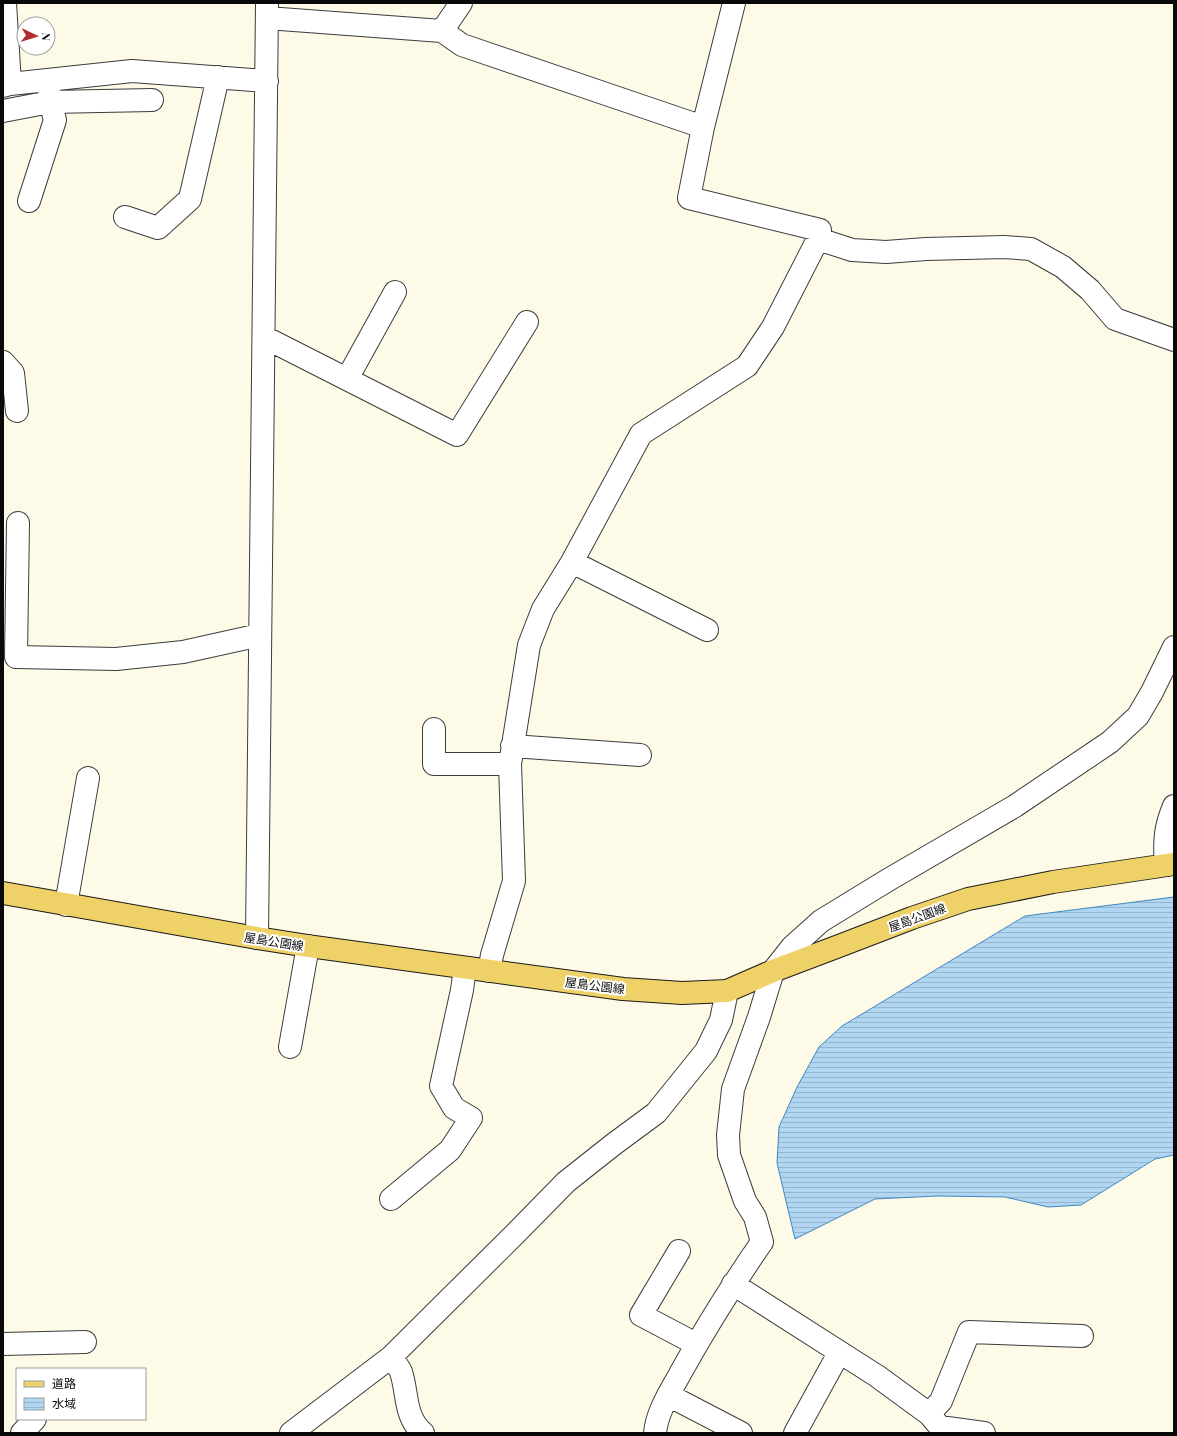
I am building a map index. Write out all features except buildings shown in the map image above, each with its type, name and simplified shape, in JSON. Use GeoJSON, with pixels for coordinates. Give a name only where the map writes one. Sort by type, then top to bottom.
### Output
{"type":"FeatureCollection","features":[{"type":"Feature","properties":{"kind":"main road","name":"屋島公園線"},"geometry":{"type":"LineString","coordinates":[[3,893],[308,946],[630,990],[682,993],[727,991],[773,971],[912,918],[968,899],[1053,882],[1170,865]]}},
{"type":"Feature","properties":{"kind":"street"},"geometry":{"type":"LineString","coordinates":[[5,3],[7,85],[132,71],[267,81]]}},
{"type":"Feature","properties":{"kind":"street"},"geometry":{"type":"LineString","coordinates":[[442,31],[461,3]]}},
{"type":"Feature","properties":{"kind":"street"},"geometry":{"type":"LineString","coordinates":[[489,971],[492,955],[514,881],[511,755],[529,645],[543,609],[572,562],[641,434],[747,366],[773,327],[818,240],[820,230],[689,198],[703,127],[734,3]]}},
{"type":"Feature","properties":{"kind":"street"},"geometry":{"type":"LineString","coordinates":[[257,938],[267,10],[442,31],[462,45],[703,127]]}},
{"type":"Feature","properties":{"kind":"street"},"geometry":{"type":"LineString","coordinates":[[125,217],[158,228],[190,199],[218,77]]}},
{"type":"Feature","properties":{"kind":"street"},"geometry":{"type":"LineString","coordinates":[[29,201],[55,120],[50,102],[48,80]]}},
{"type":"Feature","properties":{"kind":"street"},"geometry":{"type":"LineString","coordinates":[[3,112],[50,102],[152,100]]}},
{"type":"Feature","properties":{"kind":"street"},"geometry":{"type":"LineString","coordinates":[[818,240],[852,250],[886,252],[926,249],[1004,247],[1031,249],[1063,267],[1090,290],[1115,319],[1174,340]]}},
{"type":"Feature","properties":{"kind":"street"},"geometry":{"type":"LineString","coordinates":[[347,380],[395,292]]}},
{"type":"Feature","properties":{"kind":"street"},"geometry":{"type":"LineString","coordinates":[[264,337],[457,435],[527,322]]}},
{"type":"Feature","properties":{"kind":"street"},"geometry":{"type":"LineString","coordinates":[[3,362],[13,373],[16,411]]}},
{"type":"Feature","properties":{"kind":"street"},"geometry":{"type":"LineString","coordinates":[[18,523],[16,657],[116,659],[183,652],[260,635]]}},
{"type":"Feature","properties":{"kind":"street"},"geometry":{"type":"LineString","coordinates":[[572,562],[707,630]]}},
{"type":"Feature","properties":{"kind":"street"},"geometry":{"type":"LineString","coordinates":[[656,1433],[656,1422],[668,1395],[696,1344],[762,1242],[755,1217],[745,1201],[729,1154],[728,1135],[733,1089],[760,1017],[773,971],[792,947],[821,921],[1015,806],[1110,742],[1138,716],[1152,692],[1174,647]]}},
{"type":"Feature","properties":{"kind":"street"},"geometry":{"type":"LineString","coordinates":[[434,729],[434,764],[511,755],[640,755]]}},
{"type":"Feature","properties":{"kind":"street"},"geometry":{"type":"LineString","coordinates":[[66,905],[88,778]]}},
{"type":"Feature","properties":{"kind":"street"},"geometry":{"type":"LineString","coordinates":[[1170,865],[1164,848],[1167,822],[1174,806]]}},
{"type":"Feature","properties":{"kind":"street"},"geometry":{"type":"LineString","coordinates":[[290,1047],[308,946]]}},
{"type":"Feature","properties":{"kind":"street"},"geometry":{"type":"LineString","coordinates":[[391,1198],[450,1150],[471,1118],[454,1108],[441,1086],[462,990],[465,968]]}},
{"type":"Feature","properties":{"kind":"street"},"geometry":{"type":"LineString","coordinates":[[291,1433],[390,1356],[566,1182],[656,1113],[706,1051],[721,1020],[727,991]]}},
{"type":"Feature","properties":{"kind":"street"},"geometry":{"type":"LineString","coordinates":[[679,1251],[641,1315],[696,1344]]}},
{"type":"Feature","properties":{"kind":"street"},"geometry":{"type":"LineString","coordinates":[[734,1284],[839,1353],[877,1376],[929,1414],[940,1427],[984,1433]]}},
{"type":"Feature","properties":{"kind":"street"},"geometry":{"type":"LineString","coordinates":[[929,1414],[941,1401],[969,1332],[1082,1336]]}},
{"type":"Feature","properties":{"kind":"street"},"geometry":{"type":"LineString","coordinates":[[3,1344],[85,1342]]}},
{"type":"Feature","properties":{"kind":"street"},"geometry":{"type":"LineString","coordinates":[[795,1433],[839,1353]]}},
{"type":"Feature","properties":{"kind":"street"},"geometry":{"type":"LineString","coordinates":[[390,1356],[400,1372],[408,1410],[418,1430],[422,1433]]}},
{"type":"Feature","properties":{"kind":"street"},"geometry":{"type":"LineString","coordinates":[[668,1395],[741,1433]]}},
{"type":"Feature","properties":{"kind":"street"},"geometry":{"type":"LineString","coordinates":[[22,1433],[34,1420]]}},
{"type":"Feature","properties":{"kind":"water"},"geometry":{"type":"Polygon","coordinates":[[[1174,897],[1174,1155],[1155,1159],[1081,1205],[1048,1207],[1005,1197],[937,1196],[875,1199],[795,1239],[777,1163],[779,1127],[797,1087],[819,1047],[842,1026],[1025,916],[1174,897]]]}}]}
